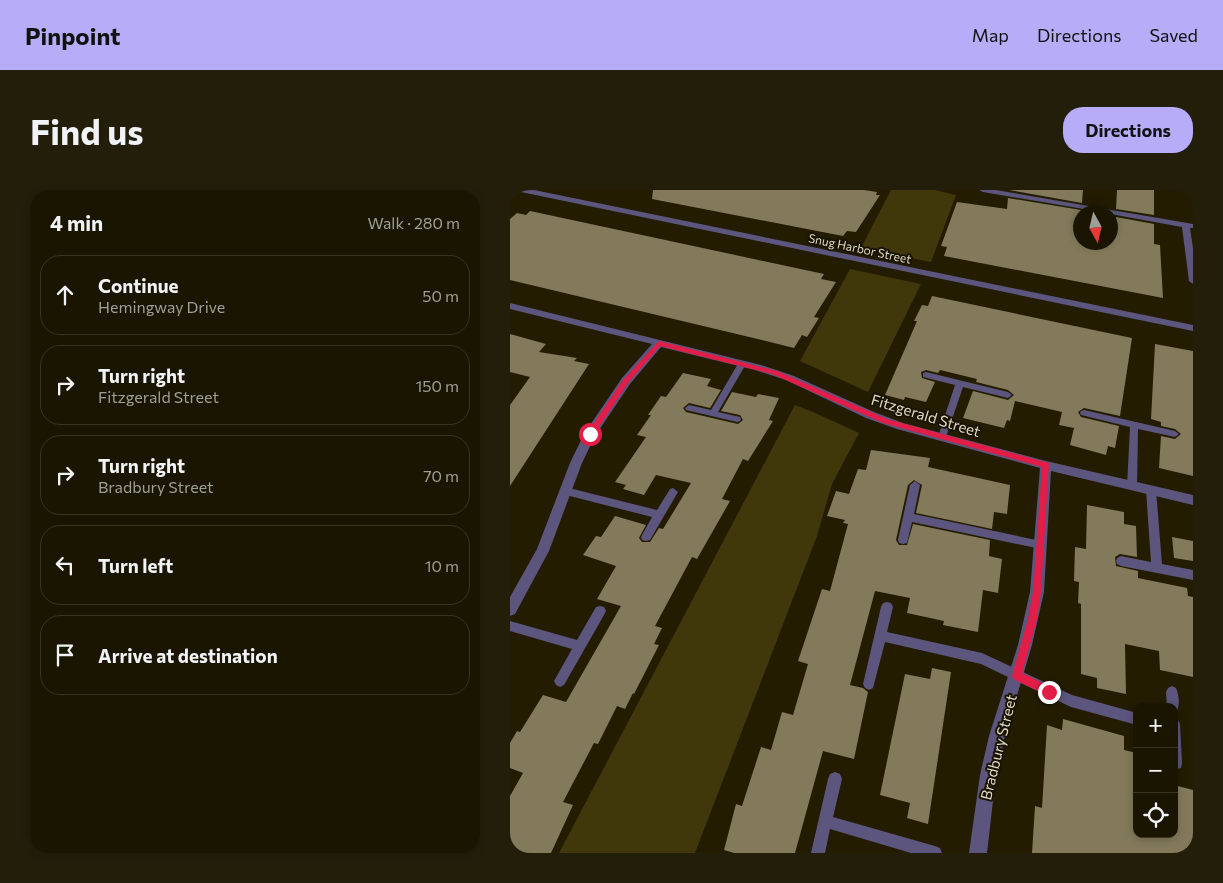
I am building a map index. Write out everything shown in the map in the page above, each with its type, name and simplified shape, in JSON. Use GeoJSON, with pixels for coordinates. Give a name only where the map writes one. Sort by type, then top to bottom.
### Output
{"type":"FeatureCollection","features":[{"type":"Feature","properties":{"kind":"street"},"geometry":{"type":"LineString","coordinates":[[510,195],[518,190]]}},
{"type":"Feature","properties":{"kind":"street","name":"Snug Harbor Street"},"geometry":{"type":"LineString","coordinates":[[523,190],[1193,328]]}},
{"type":"Feature","properties":{"kind":"street"},"geometry":{"type":"LineString","coordinates":[[982,190],[1189,226],[1193,281]]}},
{"type":"Feature","properties":{"kind":"street","name":"Fitzgerald Street"},"geometry":{"type":"LineString","coordinates":[[510,306],[742,364],[790,378],[870,415],[942,437],[1046,465],[1193,500]]}},
{"type":"Feature","properties":{"kind":"street"},"geometry":{"type":"LineString","coordinates":[[510,610],[543,551],[564,491],[587,441],[606,409],[659,343]]}},
{"type":"Feature","properties":{"kind":"street","name":"Bradbury Street"},"geometry":{"type":"LineString","coordinates":[[978,853],[988,775],[997,736],[1032,619],[1037,592],[1046,465]]}},
{"type":"Feature","properties":{"kind":"lane"},"geometry":{"type":"LineString","coordinates":[[713,413],[742,364]]}},
{"type":"Feature","properties":{"kind":"lane"},"geometry":{"type":"LineString","coordinates":[[926,375],[1008,395]]}},
{"type":"Feature","properties":{"kind":"lane"},"geometry":{"type":"LineString","coordinates":[[942,437],[960,384]]}},
{"type":"Feature","properties":{"kind":"lane"},"geometry":{"type":"LineString","coordinates":[[689,408],[737,419]]}},
{"type":"Feature","properties":{"kind":"lane"},"geometry":{"type":"LineString","coordinates":[[1084,413],[1175,434]]}},
{"type":"Feature","properties":{"kind":"lane"},"geometry":{"type":"LineString","coordinates":[[1132,486],[1134,425]]}},
{"type":"Feature","properties":{"kind":"lane"},"geometry":{"type":"LineString","coordinates":[[903,540],[915,485]]}},
{"type":"Feature","properties":{"kind":"lane"},"geometry":{"type":"LineString","coordinates":[[1151,490],[1157,568]]}},
{"type":"Feature","properties":{"kind":"lane"},"geometry":{"type":"LineString","coordinates":[[564,491],[659,516]]}},
{"type":"Feature","properties":{"kind":"lane"},"geometry":{"type":"LineString","coordinates":[[646,537],[673,492]]}},
{"type":"Feature","properties":{"kind":"lane"},"geometry":{"type":"LineString","coordinates":[[908,517],[1041,545]]}},
{"type":"Feature","properties":{"kind":"lane"},"geometry":{"type":"LineString","coordinates":[[1121,561],[1193,575]]}},
{"type":"Feature","properties":{"kind":"lane"},"geometry":{"type":"LineString","coordinates":[[870,684],[887,607]]}},
{"type":"Feature","properties":{"kind":"lane"},"geometry":{"type":"LineString","coordinates":[[560,681],[600,611]]}},
{"type":"Feature","properties":{"kind":"lane"},"geometry":{"type":"LineString","coordinates":[[510,626],[580,646]]}},
{"type":"Feature","properties":{"kind":"lane"},"geometry":{"type":"LineString","coordinates":[[880,636],[982,659],[1071,701],[1133,718]]}},
{"type":"Feature","properties":{"kind":"lane"},"geometry":{"type":"LineString","coordinates":[[1172,692],[1173,703]]}},
{"type":"Feature","properties":{"kind":"lane"},"geometry":{"type":"LineString","coordinates":[[818,853],[835,778]]}},
{"type":"Feature","properties":{"kind":"lane"},"geometry":{"type":"LineString","coordinates":[[825,821],[935,853]]}},
{"type":"Feature","properties":{"kind":"shaded area"},"geometry":{"type":"Polygon","coordinates":[[[891,190],[935,190],[956,195],[931,262],[861,248],[891,190]]]}},
{"type":"Feature","properties":{"kind":"shaded area"},"geometry":{"type":"Polygon","coordinates":[[[850,269],[921,284],[868,392],[800,361],[850,269]]]}},
{"type":"Feature","properties":{"kind":"shaded area"},"geometry":{"type":"Polygon","coordinates":[[[795,405],[859,433],[832,484],[817,536],[695,853],[559,853],[795,405]]]}},
{"type":"Feature","properties":{"kind":"building"},"geometry":{"type":"Polygon","coordinates":[[[653,190],[864,190],[877,192],[876,195],[880,195],[856,232],[847,231],[843,236],[652,199],[653,190]]]}},
{"type":"Feature","properties":{"kind":"building"},"geometry":{"type":"Polygon","coordinates":[[[1009,190],[1083,190],[1082,203],[1009,190]]]}},
{"type":"Feature","properties":{"kind":"building"},"geometry":{"type":"Polygon","coordinates":[[[1117,190],[1154,190],[1154,215],[1118,209],[1118,205],[1116,205],[1117,190]]]}},
{"type":"Feature","properties":{"kind":"building"},"geometry":{"type":"Polygon","coordinates":[[[1008,198],[1073,209],[1073,250],[1118,250],[1118,217],[1154,224],[1154,244],[1160,245],[1163,298],[944,256],[947,247],[941,246],[957,202],[1007,209],[1008,198]]]}},
{"type":"Feature","properties":{"kind":"building"},"geometry":{"type":"Polygon","coordinates":[[[530,211],[824,274],[821,279],[836,282],[814,317],[819,318],[807,337],[802,335],[794,348],[510,280],[510,219],[517,213],[526,215],[530,211]]]}},
{"type":"Feature","properties":{"kind":"building"},"geometry":{"type":"Polygon","coordinates":[[[932,296],[1132,338],[1120,416],[1084,408],[1078,412],[1081,417],[1119,426],[1115,448],[1108,446],[1106,455],[1070,445],[1074,428],[1059,425],[1062,412],[1015,401],[1010,421],[1007,420],[1004,428],[963,418],[973,391],[1008,400],[1014,395],[1008,390],[976,382],[977,379],[940,370],[938,373],[926,370],[921,372],[922,378],[935,382],[926,402],[905,397],[904,400],[885,395],[917,321],[914,321],[922,305],[928,306],[932,296]]]}},
{"type":"Feature","properties":{"kind":"building"},"geometry":{"type":"Polygon","coordinates":[[[510,334],[546,344],[539,352],[577,358],[574,361],[589,364],[510,486],[510,405],[530,377],[510,372],[510,334]]]}},
{"type":"Feature","properties":{"kind":"building"},"geometry":{"type":"Polygon","coordinates":[[[1155,344],[1193,351],[1193,476],[1159,468],[1161,436],[1175,439],[1181,434],[1175,429],[1161,426],[1161,422],[1151,419],[1155,344]]]}},
{"type":"Feature","properties":{"kind":"building"},"geometry":{"type":"Polygon","coordinates":[[[683,373],[711,379],[707,386],[721,390],[710,408],[689,403],[683,408],[686,412],[738,424],[743,420],[740,415],[721,411],[732,392],[756,397],[758,394],[779,398],[769,420],[773,421],[748,461],[743,459],[722,499],[730,501],[697,559],[692,557],[655,626],[662,628],[654,644],[659,645],[634,694],[625,709],[617,706],[598,744],[594,743],[563,802],[573,805],[551,853],[510,853],[510,796],[523,773],[510,768],[510,743],[517,731],[520,732],[543,695],[566,702],[621,606],[597,599],[616,566],[583,555],[596,536],[601,537],[615,516],[646,525],[639,538],[642,542],[650,542],[659,528],[663,529],[691,483],[656,475],[644,495],[623,489],[626,485],[615,482],[646,437],[637,435],[651,415],[648,415],[661,396],[666,397],[683,373]]]}},
{"type":"Feature","properties":{"kind":"building"},"geometry":{"type":"Polygon","coordinates":[[[871,450],[930,458],[928,467],[1010,485],[1007,514],[994,512],[992,529],[916,513],[922,485],[914,480],[908,485],[896,540],[899,545],[907,545],[913,524],[990,540],[989,556],[1002,559],[998,593],[983,590],[978,632],[943,625],[944,621],[907,613],[910,598],[875,591],[850,685],[863,688],[868,692],[854,759],[823,751],[795,853],[734,853],[724,850],[736,804],[742,806],[761,747],[771,750],[782,712],[793,715],[808,664],[798,661],[822,589],[830,591],[848,524],[843,523],[845,520],[827,516],[836,491],[849,494],[858,469],[866,470],[871,450]]]}},
{"type":"Feature","properties":{"kind":"building"},"geometry":{"type":"Polygon","coordinates":[[[1087,505],[1124,512],[1124,524],[1136,526],[1137,557],[1120,554],[1115,557],[1116,566],[1138,571],[1138,578],[1187,588],[1188,596],[1193,597],[1193,677],[1160,670],[1159,651],[1125,644],[1126,694],[1097,688],[1097,678],[1081,674],[1081,604],[1078,603],[1079,582],[1074,581],[1075,547],[1086,549],[1087,505]]]}},
{"type":"Feature","properties":{"kind":"building"},"geometry":{"type":"Polygon","coordinates":[[[1172,537],[1193,541],[1193,561],[1174,558],[1172,537]]]}},
{"type":"Feature","properties":{"kind":"building"},"geometry":{"type":"Polygon","coordinates":[[[932,668],[951,672],[928,824],[907,818],[910,803],[880,795],[905,674],[930,679],[932,668]]]}},
{"type":"Feature","properties":{"kind":"building"},"geometry":{"type":"Polygon","coordinates":[[[1063,719],[1124,736],[1124,750],[1133,752],[1133,838],[1178,838],[1178,786],[1193,790],[1193,853],[1032,853],[1035,806],[1042,808],[1047,725],[1062,730],[1063,719]]]}},
{"type":"Feature","properties":{"kind":"route"},"geometry":{"type":"LineString","coordinates":[[590,434],[626,382],[659,343],[774,372],[805,384],[885,421],[1046,465],[1037,592],[1032,619],[1016,676],[1049,692]]}}]}
